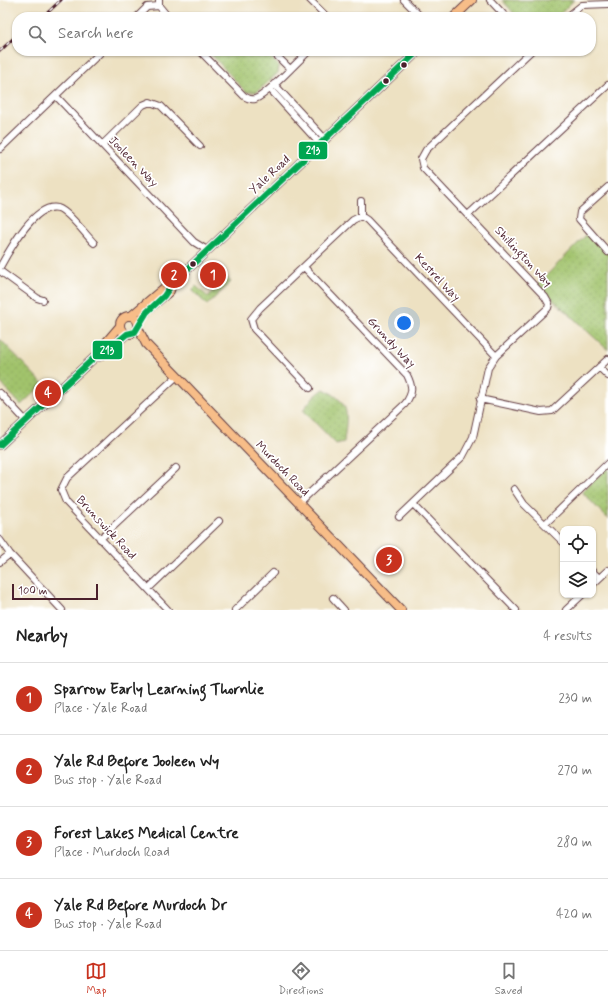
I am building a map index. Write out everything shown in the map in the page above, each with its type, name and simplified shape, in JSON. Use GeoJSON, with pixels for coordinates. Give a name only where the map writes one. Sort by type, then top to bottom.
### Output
{"type":"FeatureCollection","features":[{"type":"Feature","properties":{"kind":"main road"},"geometry":{"type":"LineString","coordinates":[[459,12],[472,0]]}},
{"type":"Feature","properties":{"kind":"main road","name":"Yale Road"},"geometry":{"type":"LineString","coordinates":[[131,316],[166,287],[172,284],[413,56]]}},
{"type":"Feature","properties":{"kind":"main road","name":"Yale Road"},"geometry":{"type":"LineString","coordinates":[[95,357],[99,357],[134,330],[148,310],[170,291],[172,284]]}},
{"type":"Feature","properties":{"kind":"main road"},"geometry":{"type":"LineString","coordinates":[[131,316],[136,318],[134,330],[122,331],[120,326],[123,318],[131,316]]}},
{"type":"Feature","properties":{"kind":"main road","name":"Yale Road"},"geometry":{"type":"LineString","coordinates":[[0,445],[95,357],[96,353],[108,342],[120,326]]}},
{"type":"Feature","properties":{"kind":"main road","name":"Murdoch Road"},"geometry":{"type":"LineString","coordinates":[[134,330],[142,343],[146,344],[401,610]]}},
{"type":"Feature","properties":{"kind":"street"},"geometry":{"type":"LineString","coordinates":[[310,0],[322,12]]}},
{"type":"Feature","properties":{"kind":"street"},"geometry":{"type":"LineString","coordinates":[[404,0],[416,12]]}},
{"type":"Feature","properties":{"kind":"street"},"geometry":{"type":"LineString","coordinates":[[490,0],[501,12]]}},
{"type":"Feature","properties":{"kind":"street"},"geometry":{"type":"LineString","coordinates":[[143,12],[147,8],[159,3],[165,12]]}},
{"type":"Feature","properties":{"kind":"street"},"geometry":{"type":"LineString","coordinates":[[573,12],[582,5],[608,4]]}},
{"type":"Feature","properties":{"kind":"street"},"geometry":{"type":"LineString","coordinates":[[0,149],[97,56]]}},
{"type":"Feature","properties":{"kind":"street"},"geometry":{"type":"LineString","coordinates":[[205,56],[248,99],[259,97],[272,87],[304,56]]}},
{"type":"Feature","properties":{"kind":"street"},"geometry":{"type":"LineString","coordinates":[[277,56],[290,69]]}},
{"type":"Feature","properties":{"kind":"street","name":"Shillington Way"},"geometry":{"type":"LineString","coordinates":[[399,517],[414,504],[467,450],[473,437],[485,376],[496,356],[548,308],[549,304],[545,297],[423,168],[420,159],[422,155],[526,56]]}},
{"type":"Feature","properties":{"kind":"street"},"geometry":{"type":"LineString","coordinates":[[468,215],[608,85]]}},
{"type":"Feature","properties":{"kind":"street"},"geometry":{"type":"LineString","coordinates":[[272,87],[323,141]]}},
{"type":"Feature","properties":{"kind":"street","name":"Jooleen Way"},"geometry":{"type":"LineString","coordinates":[[56,96],[194,242],[197,249],[204,253]]}},
{"type":"Feature","properties":{"kind":"street"},"geometry":{"type":"LineString","coordinates":[[102,145],[150,99],[161,106],[200,146]]}},
{"type":"Feature","properties":{"kind":"street"},"geometry":{"type":"LineString","coordinates":[[608,187],[580,212],[579,219],[588,232],[608,252]]}},
{"type":"Feature","properties":{"kind":"street"},"geometry":{"type":"LineString","coordinates":[[53,200],[53,208]]}},
{"type":"Feature","properties":{"kind":"street"},"geometry":{"type":"LineString","coordinates":[[310,388],[254,329],[251,322],[253,315],[353,220],[361,216],[361,201]]}},
{"type":"Feature","properties":{"kind":"street"},"geometry":{"type":"LineString","coordinates":[[0,267],[22,231],[45,210],[53,208],[65,212],[94,243]]}},
{"type":"Feature","properties":{"kind":"street","name":"Kestrel Way"},"geometry":{"type":"LineString","coordinates":[[361,216],[367,220],[496,356]]}},
{"type":"Feature","properties":{"kind":"street","name":"Grundy Way"},"geometry":{"type":"LineString","coordinates":[[299,504],[405,404],[411,394],[412,384],[407,375],[304,267]]}},
{"type":"Feature","properties":{"kind":"street"},"geometry":{"type":"LineString","coordinates":[[0,271],[36,298],[43,300]]}},
{"type":"Feature","properties":{"kind":"street"},"geometry":{"type":"LineString","coordinates":[[480,399],[541,412],[552,411],[608,359]]}},
{"type":"Feature","properties":{"kind":"street"},"geometry":{"type":"LineString","coordinates":[[599,367],[608,376]]}},
{"type":"Feature","properties":{"kind":"street","name":"Brunswick Road"},"geometry":{"type":"LineString","coordinates":[[168,610],[66,502],[61,490],[67,478],[177,376]]}},
{"type":"Feature","properties":{"kind":"street"},"geometry":{"type":"LineString","coordinates":[[0,393],[26,420]]}},
{"type":"Feature","properties":{"kind":"street"},"geometry":{"type":"LineString","coordinates":[[545,524],[608,463]]}},
{"type":"Feature","properties":{"kind":"street"},"geometry":{"type":"LineString","coordinates":[[100,539],[176,468]]}},
{"type":"Feature","properties":{"kind":"street"},"geometry":{"type":"LineString","coordinates":[[514,489],[524,504],[560,539]]}},
{"type":"Feature","properties":{"kind":"street"},"geometry":{"type":"LineString","coordinates":[[414,504],[516,610]]}},
{"type":"Feature","properties":{"kind":"street"},"geometry":{"type":"LineString","coordinates":[[148,589],[219,521]]}},
{"type":"Feature","properties":{"kind":"street"},"geometry":{"type":"LineString","coordinates":[[0,540],[10,554],[61,610]]}},
{"type":"Feature","properties":{"kind":"street"},"geometry":{"type":"LineString","coordinates":[[0,562],[10,554]]}},
{"type":"Feature","properties":{"kind":"street"},"geometry":{"type":"LineString","coordinates":[[596,581],[608,570]]}},
{"type":"Feature","properties":{"kind":"street"},"geometry":{"type":"LineString","coordinates":[[235,610],[273,573]]}},
{"type":"Feature","properties":{"kind":"street"},"geometry":{"type":"LineString","coordinates":[[596,575],[599,578]]}},
{"type":"Feature","properties":{"kind":"street"},"geometry":{"type":"LineString","coordinates":[[333,598],[344,610]]}},
{"type":"Feature","properties":{"kind":"street"},"geometry":{"type":"LineString","coordinates":[[566,610],[579,598]]}},
{"type":"Feature","properties":{"kind":"green space"},"geometry":{"type":"Polygon","coordinates":[[[502,0],[574,0],[562,12],[513,12],[502,0]]]}},
{"type":"Feature","properties":{"kind":"green space"},"geometry":{"type":"Polygon","coordinates":[[[213,56],[270,56],[279,66],[278,73],[257,92],[246,92],[213,56]]]}},
{"type":"Feature","properties":{"kind":"green space"},"geometry":{"type":"Polygon","coordinates":[[[589,232],[608,252],[608,350],[537,285],[589,232]]]}},
{"type":"Feature","properties":{"kind":"green space"},"geometry":{"type":"Polygon","coordinates":[[[221,271],[231,282],[207,305],[192,290],[196,286],[208,297],[215,289],[212,284],[222,274],[221,271]]]}},
{"type":"Feature","properties":{"kind":"green space"},"geometry":{"type":"Polygon","coordinates":[[[0,339],[43,384],[21,405],[0,382],[0,339]]]}},
{"type":"Feature","properties":{"kind":"green space"},"geometry":{"type":"Polygon","coordinates":[[[324,389],[333,394],[346,410],[344,442],[336,444],[303,410],[314,396],[324,389]]]}},
{"type":"Feature","properties":{"kind":"green space"},"geometry":{"type":"Polygon","coordinates":[[[608,467],[608,519],[582,492],[608,467]]]}},
{"type":"Feature","properties":{"kind":"railway"},"geometry":{"type":"LineString","coordinates":[[48,12],[61,0]]}},
{"type":"Feature","properties":{"kind":"railway"},"geometry":{"type":"LineString","coordinates":[[0,51],[12,40]]}},
{"type":"Feature","properties":{"kind":"transit line","name":"213"},"geometry":{"type":"LineString","coordinates":[[0,445],[95,357],[99,357],[127,334],[135,332],[147,312],[164,296],[172,284],[413,56]]}},
{"type":"Feature","properties":{"kind":"place","name":"Yale Rd Before Jooleen Wy"},"geometry":{"type":"Point","coordinates":[174,275]}},
{"type":"Feature","properties":{"kind":"place","name":"Sparrow Early Learning Thornlie"},"geometry":{"type":"Point","coordinates":[213,275]}},
{"type":"Feature","properties":{"kind":"place","name":"Yale Rd Before Murdoch Dr"},"geometry":{"type":"Point","coordinates":[48,393]}},
{"type":"Feature","properties":{"kind":"place","name":"Forest Lakes Medical Centre"},"geometry":{"type":"Point","coordinates":[389,560]}}]}
